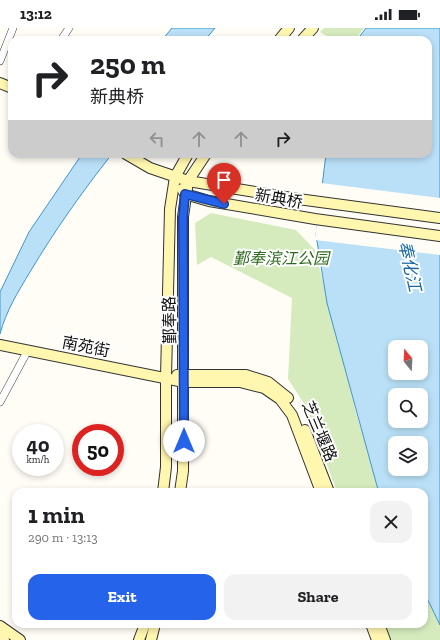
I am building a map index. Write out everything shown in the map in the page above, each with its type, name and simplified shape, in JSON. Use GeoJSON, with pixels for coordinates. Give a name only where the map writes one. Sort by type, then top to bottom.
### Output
{"type":"FeatureCollection","features":[{"type":"Feature","properties":{"kind":"main road"},"geometry":{"type":"LineString","coordinates":[[282,36],[289,28]]}},
{"type":"Feature","properties":{"kind":"main road"},"geometry":{"type":"LineString","coordinates":[[306,36],[313,28]]}},
{"type":"Feature","properties":{"kind":"main road","name":"新典桥"},"geometry":{"type":"LineString","coordinates":[[133,158],[150,168],[175,178],[188,181],[298,199],[440,218]]}},
{"type":"Feature","properties":{"kind":"main road","name":"鄞奉路"},"geometry":{"type":"LineString","coordinates":[[163,488],[166,466],[166,377],[170,209],[175,178],[186,158]]}},
{"type":"Feature","properties":{"kind":"main road","name":"鄞奉路"},"geometry":{"type":"LineString","coordinates":[[181,488],[184,471],[183,218],[185,194],[188,181],[203,158]]}},
{"type":"Feature","properties":{"kind":"main road"},"geometry":{"type":"LineString","coordinates":[[175,178],[185,194]]}},
{"type":"Feature","properties":{"kind":"main road","name":"新典桥"},"geometry":{"type":"LineString","coordinates":[[185,194],[209,201],[315,219],[440,236]]}},
{"type":"Feature","properties":{"kind":"main road","name":"南苑街"},"geometry":{"type":"LineString","coordinates":[[3,345],[166,377]]}},
{"type":"Feature","properties":{"kind":"main road","name":"芝兰堰路"},"geometry":{"type":"LineString","coordinates":[[184,378],[246,375],[268,382],[277,388],[286,395],[299,414],[327,488]]}},
{"type":"Feature","properties":{"kind":"main road","name":"芝兰堰路"},"geometry":{"type":"LineString","coordinates":[[166,377],[247,383],[264,388],[280,399],[292,415],[319,488]]}},
{"type":"Feature","properties":{"kind":"main road"},"geometry":{"type":"LineString","coordinates":[[0,626],[20,640]]}},
{"type":"Feature","properties":{"kind":"main road"},"geometry":{"type":"LineString","coordinates":[[139,640],[144,628]]}},
{"type":"Feature","properties":{"kind":"main road"},"geometry":{"type":"LineString","coordinates":[[152,640],[154,628]]}},
{"type":"Feature","properties":{"kind":"main road"},"geometry":{"type":"LineString","coordinates":[[372,628],[377,640]]}},
{"type":"Feature","properties":{"kind":"main road"},"geometry":{"type":"LineString","coordinates":[[380,628],[385,640]]}},
{"type":"Feature","properties":{"kind":"main road"},"geometry":{"type":"LineString","coordinates":[[0,637],[4,640]]}},
{"type":"Feature","properties":{"kind":"street"},"geometry":{"type":"LineString","coordinates":[[0,61],[8,41]]}},
{"type":"Feature","properties":{"kind":"street"},"geometry":{"type":"LineString","coordinates":[[0,402],[28,350]]}},
{"type":"Feature","properties":{"kind":"green space"},"geometry":{"type":"Polygon","coordinates":[[[324,28],[364,28],[358,36],[326,36],[320,32],[324,28]]]}},
{"type":"Feature","properties":{"kind":"green space","name":"鄞奉滨江公园"},"geometry":{"type":"Polygon","coordinates":[[[211,213],[296,230],[315,250],[358,420],[382,488],[336,488],[305,405],[288,379],[292,298],[211,257],[197,265],[195,223],[211,213]]]}},
{"type":"Feature","properties":{"kind":"green space"},"geometry":{"type":"Polygon","coordinates":[[[428,593],[440,618],[440,640],[391,640],[386,628],[428,628],[428,593]]]}},
{"type":"Feature","properties":{"kind":"water"},"geometry":{"type":"Polygon","coordinates":[[[172,28],[215,28],[208,36],[165,36],[172,28]]]}},
{"type":"Feature","properties":{"kind":"water","name":"奉化江"},"geometry":{"type":"Polygon","coordinates":[[[366,28],[440,28],[440,625],[428,600],[428,488],[378,488],[327,303],[316,235],[326,158],[432,158],[432,36],[360,36],[366,28]]]}},
{"type":"Feature","properties":{"kind":"water"},"geometry":{"type":"Polygon","coordinates":[[[79,158],[109,158],[39,256],[13,302],[0,334],[0,292],[29,232],[79,158]]]}},
{"type":"Feature","properties":{"kind":"pier"},"geometry":{"type":"Polygon","coordinates":[[[321,183],[440,198],[440,255],[315,240],[321,183]]]}},
{"type":"Feature","properties":{"kind":"route"},"geometry":{"type":"LineString","coordinates":[[184,441],[183,218],[185,194],[224,204]]}}]}
